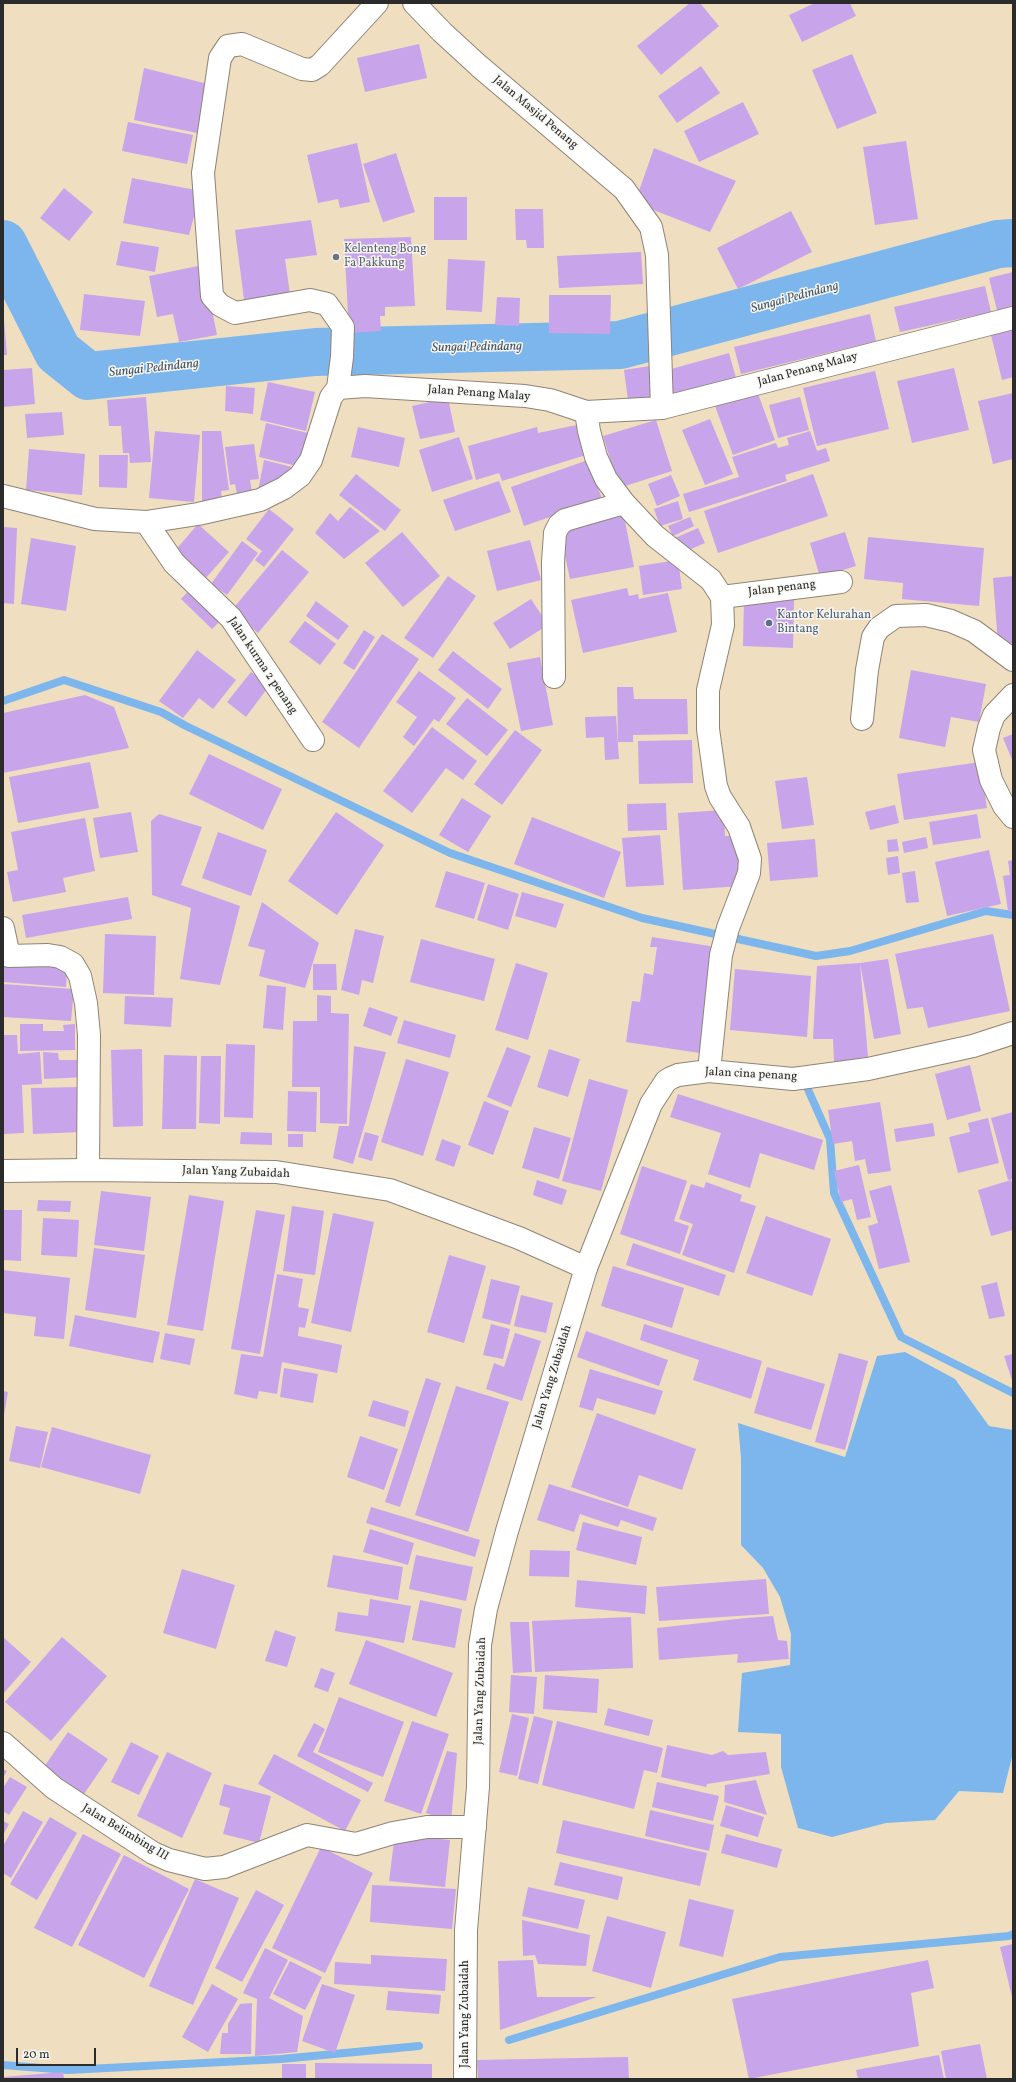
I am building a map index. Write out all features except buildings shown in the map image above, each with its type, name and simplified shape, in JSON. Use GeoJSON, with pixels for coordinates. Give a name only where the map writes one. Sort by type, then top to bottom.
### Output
{"type":"FeatureCollection","features":[{"type":"Feature","properties":{"kind":"street"},"geometry":{"type":"LineString","coordinates":[[3,496],[95,518],[146,522],[198,514],[260,500],[293,483],[307,469],[330,397],[338,388],[342,357],[343,327],[327,304],[310,300],[235,313],[220,305],[212,296],[203,173],[220,58],[228,46],[242,44],[302,69],[312,70],[320,65],[377,3]]}},
{"type":"Feature","properties":{"kind":"street","name":"Jalan Masjid Penang"},"geometry":{"type":"LineString","coordinates":[[414,3],[442,32],[479,66],[624,189],[651,227],[657,255],[659,353],[662,408]]}},
{"type":"Feature","properties":{"kind":"street","name":"Jalan Penang Malay"},"geometry":{"type":"LineString","coordinates":[[338,388],[365,386],[526,396],[550,400],[586,412],[662,408],[1013,318]]}},
{"type":"Feature","properties":{"kind":"street"},"geometry":{"type":"LineString","coordinates":[[586,412],[596,458],[606,479],[624,503],[655,536],[710,580],[722,597],[723,625],[708,690],[708,729],[716,786],[720,797],[738,827],[750,859],[749,873],[728,928],[721,955],[709,1071]]}},
{"type":"Feature","properties":{"kind":"street"},"geometry":{"type":"LineString","coordinates":[[554,677],[553,562],[555,533],[565,520],[624,503]]}},
{"type":"Feature","properties":{"kind":"street","name":"Jalan kurma 2 penang"},"geometry":{"type":"LineString","coordinates":[[146,522],[174,563],[231,618],[312,740]]}},
{"type":"Feature","properties":{"kind":"street","name":"Jalan penang"},"geometry":{"type":"LineString","coordinates":[[722,597],[841,582]]}},
{"type":"Feature","properties":{"kind":"street"},"geometry":{"type":"LineString","coordinates":[[862,719],[867,670],[873,637],[879,628],[896,616],[926,615],[951,621],[974,631],[1013,660]]}},
{"type":"Feature","properties":{"kind":"street"},"geometry":{"type":"LineString","coordinates":[[1013,695],[994,715],[989,728],[984,750],[991,780],[1004,806],[1013,817]]}},
{"type":"Feature","properties":{"kind":"street"},"geometry":{"type":"LineString","coordinates":[[3,928],[9,956],[48,955],[60,957],[73,964],[80,976],[86,1003],[89,1035],[88,1170]]}},
{"type":"Feature","properties":{"kind":"street","name":"Jalan cina penang"},"geometry":{"type":"LineString","coordinates":[[586,1268],[652,1104],[666,1082],[671,1078],[678,1075],[709,1071],[800,1078],[868,1069],[973,1046],[1013,1033]]}},
{"type":"Feature","properties":{"kind":"street","name":"Jalan Yang Zubaidah"},"geometry":{"type":"LineString","coordinates":[[3,1172],[88,1170],[276,1172],[390,1190],[519,1238],[586,1268],[509,1524],[486,1609],[480,1645],[478,1787],[466,1930],[465,2079]]}},
{"type":"Feature","properties":{"kind":"street","name":"Jalan Belimbing III"},"geometry":{"type":"LineString","coordinates":[[3,1743],[54,1788],[153,1853],[169,1860],[205,1869],[224,1868],[307,1835],[356,1844],[393,1832],[427,1828],[475,1827]]}},
{"type":"Feature","properties":{"kind":"water"},"geometry":{"type":"Polygon","coordinates":[[[905,1352],[955,1379],[989,1426],[1013,1430],[1013,1753],[1003,1793],[959,1791],[935,1820],[886,1823],[832,1837],[798,1828],[781,1767],[781,1734],[738,1732],[742,1673],[790,1665],[791,1634],[780,1597],[763,1568],[741,1545],[741,1458],[738,1423],[845,1457],[877,1356],[905,1352]]]}},
{"type":"Feature","properties":{"kind":"waterway","name":"Sungai Pedindang"},"geometry":{"type":"LineString","coordinates":[[3,244],[58,352],[88,376],[315,352],[620,345],[998,244],[1013,243]]}},
{"type":"Feature","properties":{"kind":"waterway"},"geometry":{"type":"LineString","coordinates":[[3,701],[64,680],[161,712],[186,726],[450,853],[642,918],[816,956],[850,951],[986,911],[1013,915]]}},
{"type":"Feature","properties":{"kind":"waterway"},"geometry":{"type":"LineString","coordinates":[[806,1085],[830,1139],[834,1193],[901,1337],[1013,1393]]}},
{"type":"Feature","properties":{"kind":"waterway"},"geometry":{"type":"LineString","coordinates":[[509,2040],[780,1957],[1009,1936],[1013,1934]]}},
{"type":"Feature","properties":{"kind":"waterway"},"geometry":{"type":"LineString","coordinates":[[3,2065],[68,2070],[281,2059],[419,2046]]}},
{"type":"Feature","properties":{"kind":"place","name":"Kelenteng Bong Fa Pakkung"},"geometry":{"type":"Point","coordinates":[336,257]}},
{"type":"Feature","properties":{"kind":"place","name":"Kantor Kelurahan Bintang"},"geometry":{"type":"Point","coordinates":[769,623]}}]}
